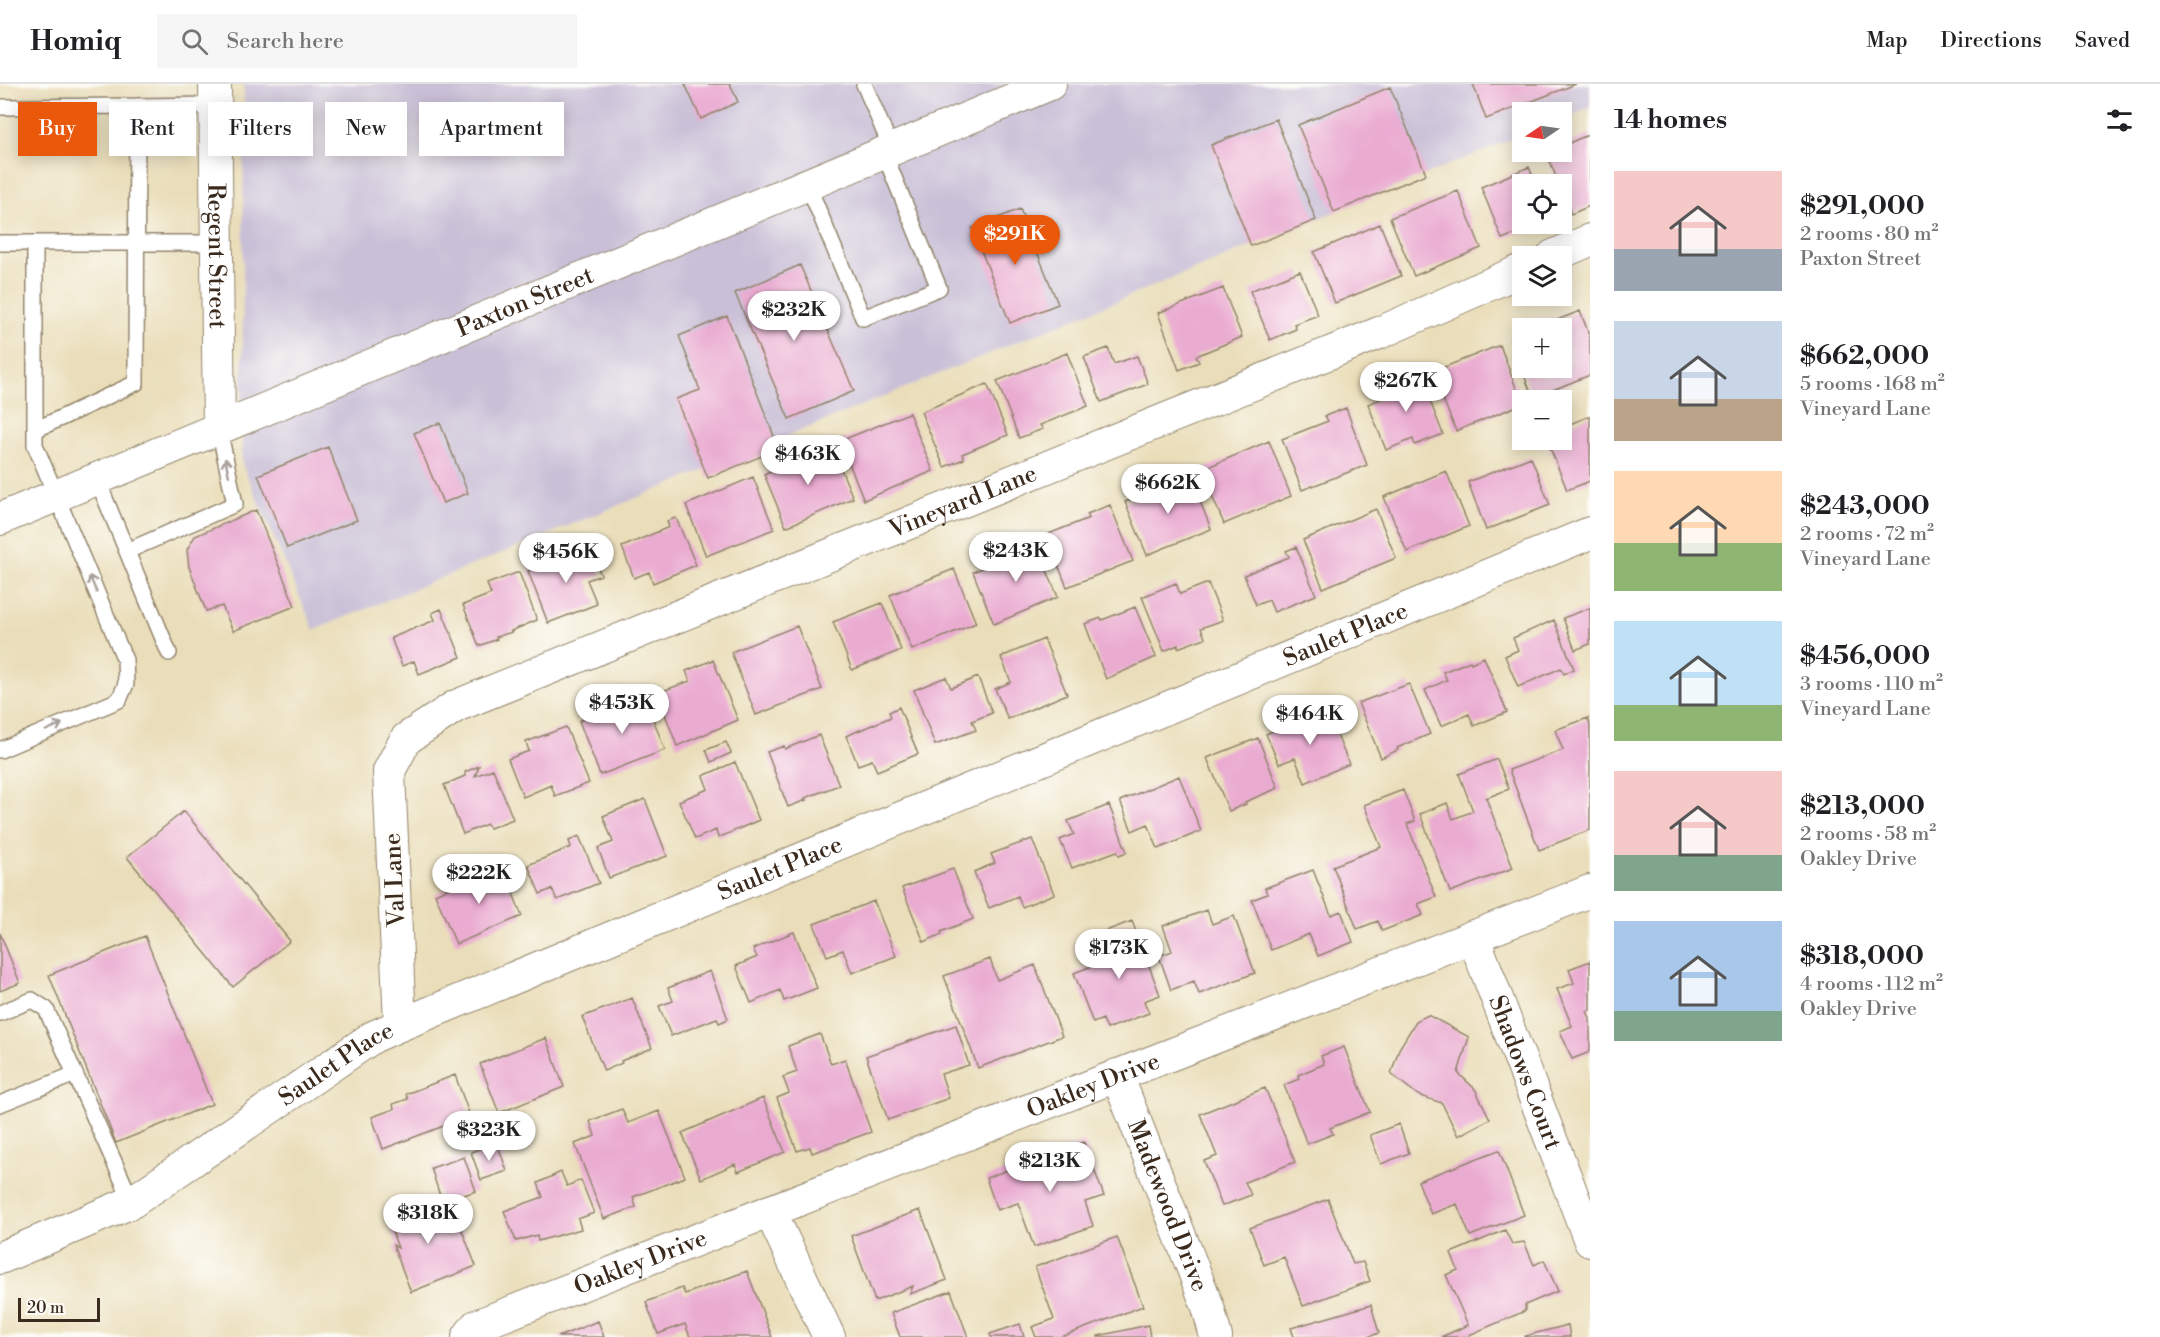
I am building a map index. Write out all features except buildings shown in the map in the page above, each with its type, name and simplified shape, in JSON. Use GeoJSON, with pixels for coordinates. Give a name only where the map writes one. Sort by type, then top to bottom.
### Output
{"type":"FeatureCollection","features":[{"type":"Feature","properties":{"kind":"street","name":"Paxton Street"},"geometry":{"type":"LineString","coordinates":[[0,519],[1050,84]]}},
{"type":"Feature","properties":{"kind":"street","name":"Regent Street"},"geometry":{"type":"LineString","coordinates":[[215,95],[219,429]]}},
{"type":"Feature","properties":{"kind":"street"},"geometry":{"type":"LineString","coordinates":[[1572,248],[1590,240]]}},
{"type":"Feature","properties":{"kind":"street","name":"Vineyard Lane"},"geometry":{"type":"LineString","coordinates":[[406,739],[456,706],[1379,333],[1512,274]]}},
{"type":"Feature","properties":{"kind":"street","name":"Saulet Place"},"geometry":{"type":"LineString","coordinates":[[0,1258],[132,1202],[373,1037],[1590,533]]}},
{"type":"Feature","properties":{"kind":"street","name":"Val Lane"},"geometry":{"type":"LineString","coordinates":[[400,1025],[389,771],[406,739]]}},
{"type":"Feature","properties":{"kind":"street","name":"Oakley Drive"},"geometry":{"type":"LineString","coordinates":[[468,1337],[476,1326],[1590,891]]}},
{"type":"Feature","properties":{"kind":"street","name":"Shadows Court"},"geometry":{"type":"LineString","coordinates":[[1473,936],[1590,1241]]}},
{"type":"Feature","properties":{"kind":"street","name":"Madewood Drive"},"geometry":{"type":"LineString","coordinates":[[1117,1075],[1208,1307],[1216,1337]]}},
{"type":"Feature","properties":{"kind":"street"},"geometry":{"type":"LineString","coordinates":[[770,1211],[829,1337]]}},
{"type":"Feature","properties":{"kind":"lane"},"geometry":{"type":"LineString","coordinates":[[808,185],[863,318],[939,288],[864,84]]}},
{"type":"Feature","properties":{"kind":"lane"},"geometry":{"type":"LineString","coordinates":[[165,102],[215,95]]}},
{"type":"Feature","properties":{"kind":"lane"},"geometry":{"type":"LineString","coordinates":[[0,107],[109,106]]}},
{"type":"Feature","properties":{"kind":"lane"},"geometry":{"type":"LineString","coordinates":[[35,430],[136,383],[137,156]]}},
{"type":"Feature","properties":{"kind":"lane"},"geometry":{"type":"LineString","coordinates":[[0,243],[217,243]]}},
{"type":"Feature","properties":{"kind":"lane"},"geometry":{"type":"LineString","coordinates":[[0,750],[119,700],[126,684],[124,660],[35,445],[35,243]]}},
{"type":"Feature","properties":{"kind":"lane"},"geometry":{"type":"LineString","coordinates":[[127,551],[235,504],[219,429]]}},
{"type":"Feature","properties":{"kind":"lane"},"geometry":{"type":"LineString","coordinates":[[97,479],[169,653]]}},
{"type":"Feature","properties":{"kind":"lane"},"geometry":{"type":"LineString","coordinates":[[0,1013],[32,1000],[46,1009],[132,1202]]}},
{"type":"Feature","properties":{"kind":"lane"},"geometry":{"type":"LineString","coordinates":[[0,1104],[75,1074]]}},
{"type":"Feature","properties":{"kind":"shaded area"},"geometry":{"type":"Polygon","coordinates":[[[244,84],[1590,84],[1590,108],[1572,115],[1572,102],[1512,102],[1512,139],[314,630],[242,464],[244,156],[313,156],[313,102],[244,102],[244,84]]]}}]}
